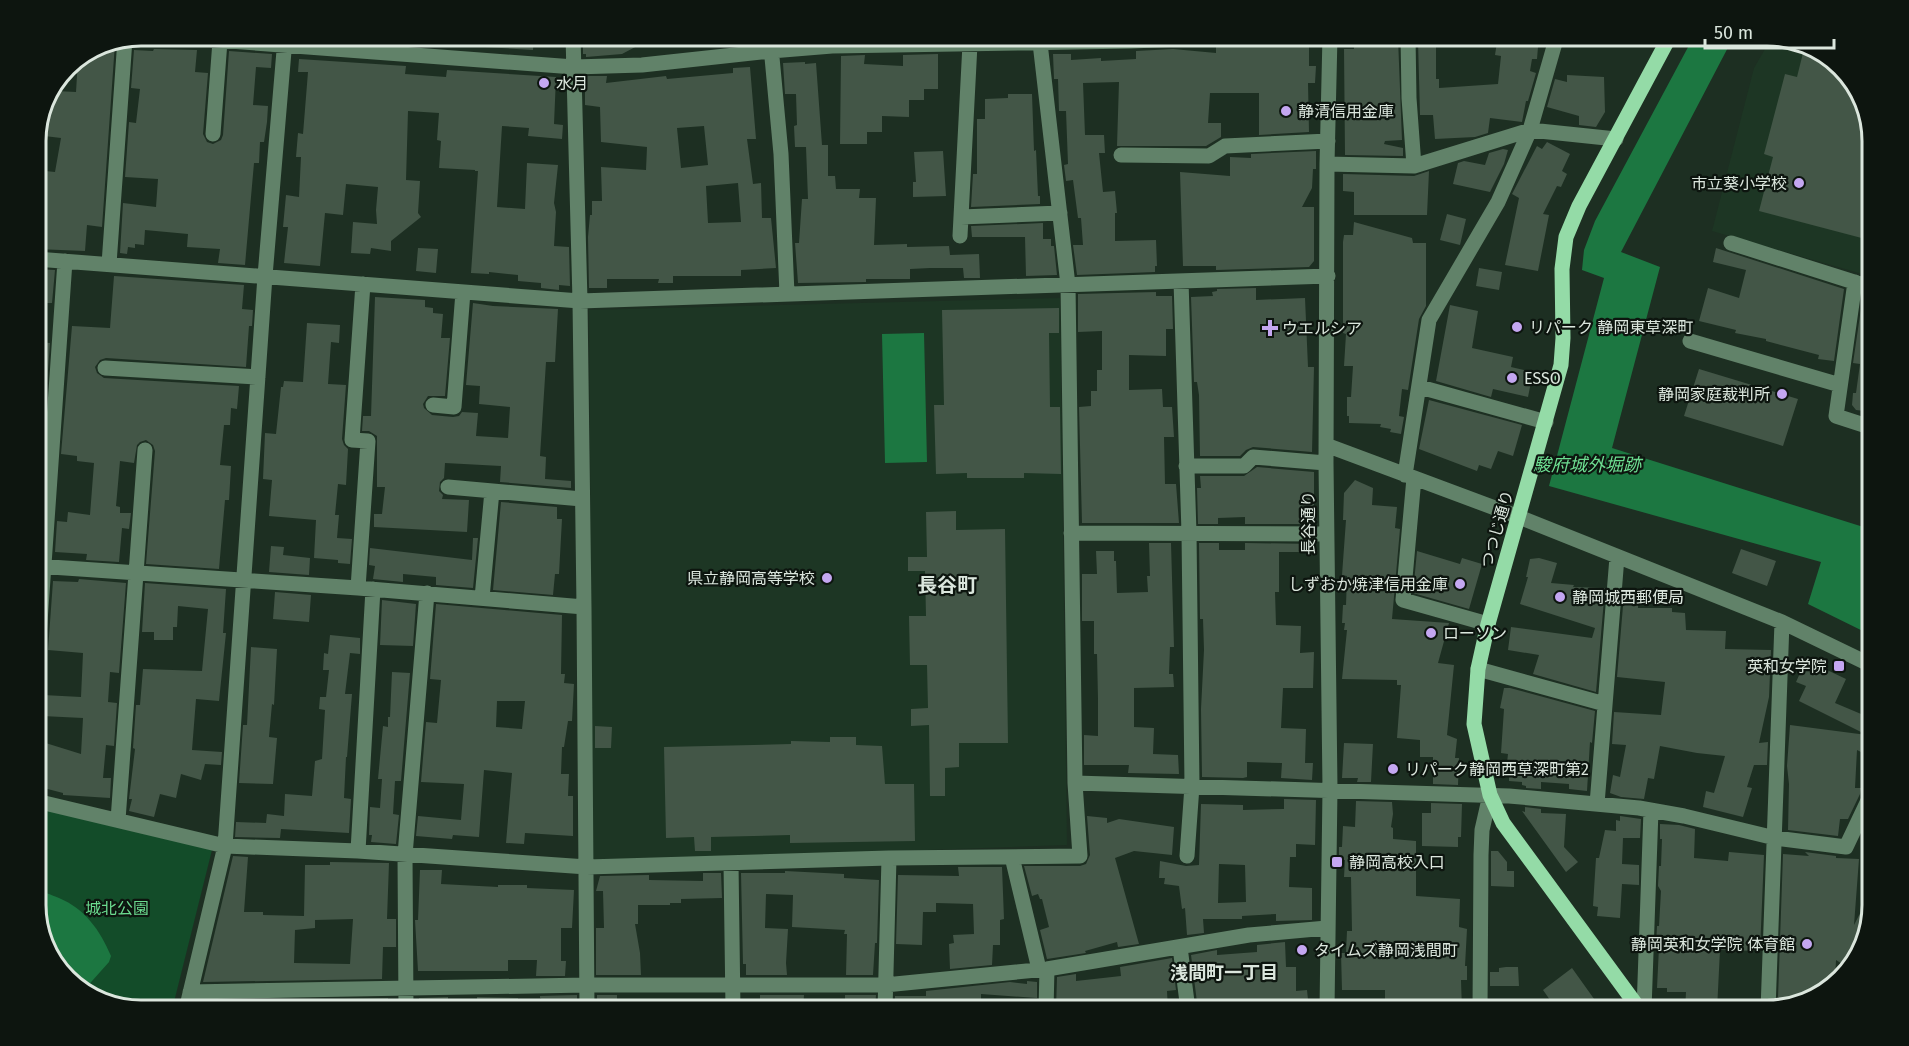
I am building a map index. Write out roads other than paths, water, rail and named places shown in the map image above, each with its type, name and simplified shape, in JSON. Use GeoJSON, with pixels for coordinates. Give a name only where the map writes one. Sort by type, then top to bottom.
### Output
{"type":"FeatureCollection","features":[{"type":"Feature","properties":{"kind":"main road","name":"つつじ通り"},"geometry":{"type":"LineString","coordinates":[[1634,1000],[1503,823],[1490,795],[1474,724],[1478,669],[1488,624],[1561,366],[1562,269],[1566,237],[1579,206],[1665,46]]}},
{"type":"Feature","properties":{"kind":"street"},"geometry":{"type":"LineString","coordinates":[[213,134],[220,46]]}},
{"type":"Feature","properties":{"kind":"street"},"geometry":{"type":"LineString","coordinates":[[188,1000],[225,846],[265,276],[285,46]]}},
{"type":"Feature","properties":{"kind":"street"},"geometry":{"type":"LineString","coordinates":[[341,46],[574,67],[642,65],[753,46]]}},
{"type":"Feature","properties":{"kind":"street"},"geometry":{"type":"LineString","coordinates":[[573,46],[580,301],[587,1000]]}},
{"type":"Feature","properties":{"kind":"street"},"geometry":{"type":"LineString","coordinates":[[770,46],[781,154],[787,294]]}},
{"type":"Feature","properties":{"kind":"street"},"geometry":{"type":"LineString","coordinates":[[960,236],[970,46]]}},
{"type":"Feature","properties":{"kind":"street"},"geometry":{"type":"LineString","coordinates":[[47,804],[225,846],[358,851],[587,867],[889,858],[1080,856],[1075,783],[1068,285],[1040,46]]}},
{"type":"Feature","properties":{"kind":"street","name":"長谷通り"},"geometry":{"type":"LineString","coordinates":[[1327,1000],[1330,789],[1326,445],[1330,46]]}},
{"type":"Feature","properties":{"kind":"street"},"geometry":{"type":"LineString","coordinates":[[1408,46],[1414,166]]}},
{"type":"Feature","properties":{"kind":"street"},"geometry":{"type":"LineString","coordinates":[[1488,624],[1403,600],[1409,476],[1429,320],[1498,202],[1530,130],[1554,46]]}},
{"type":"Feature","properties":{"kind":"street"},"geometry":{"type":"LineString","coordinates":[[110,264],[124,48]]}},
{"type":"Feature","properties":{"kind":"street"},"geometry":{"type":"LineString","coordinates":[[1328,164],[1414,166],[1530,130],[1616,138]]}},
{"type":"Feature","properties":{"kind":"street"},"geometry":{"type":"LineString","coordinates":[[1120,155],[1209,156],[1225,146],[1328,141]]}},
{"type":"Feature","properties":{"kind":"street"},"geometry":{"type":"LineString","coordinates":[[961,217],[1060,213]]}},
{"type":"Feature","properties":{"kind":"street"},"geometry":{"type":"LineString","coordinates":[[1731,243],[1862,284]]}},
{"type":"Feature","properties":{"kind":"street"},"geometry":{"type":"LineString","coordinates":[[47,260],[580,301],[1328,276]]}},
{"type":"Feature","properties":{"kind":"street"},"geometry":{"type":"LineString","coordinates":[[47,481],[65,261]]}},
{"type":"Feature","properties":{"kind":"street"},"geometry":{"type":"LineString","coordinates":[[1181,281],[1189,533],[1192,786],[1187,856]]}},
{"type":"Feature","properties":{"kind":"street"},"geometry":{"type":"LineString","coordinates":[[1855,282],[1836,416],[1862,424]]}},
{"type":"Feature","properties":{"kind":"street"},"geometry":{"type":"LineString","coordinates":[[358,851],[368,441],[352,440],[363,284]]}},
{"type":"Feature","properties":{"kind":"street"},"geometry":{"type":"LineString","coordinates":[[433,405],[454,407],[463,292]]}},
{"type":"Feature","properties":{"kind":"street"},"geometry":{"type":"LineString","coordinates":[[1690,341],[1840,385]]}},
{"type":"Feature","properties":{"kind":"street"},"geometry":{"type":"LineString","coordinates":[[105,368],[258,377]]}},
{"type":"Feature","properties":{"kind":"street"},"geometry":{"type":"LineString","coordinates":[[1420,387],[1546,422]]}},
{"type":"Feature","properties":{"kind":"street"},"geometry":{"type":"LineString","coordinates":[[1326,445],[1519,517],[1782,622],[1862,661]]}},
{"type":"Feature","properties":{"kind":"street"},"geometry":{"type":"LineString","coordinates":[[118,820],[145,450]]}},
{"type":"Feature","properties":{"kind":"street"},"geometry":{"type":"LineString","coordinates":[[1186,466],[1244,466],[1253,457],[1326,463]]}},
{"type":"Feature","properties":{"kind":"street"},"geometry":{"type":"LineString","coordinates":[[448,487],[582,499]]}},
{"type":"Feature","properties":{"kind":"street"},"geometry":{"type":"LineString","coordinates":[[482,598],[492,491]]}},
{"type":"Feature","properties":{"kind":"street"},"geometry":{"type":"LineString","coordinates":[[1071,533],[1326,534]]}},
{"type":"Feature","properties":{"kind":"street"},"geometry":{"type":"LineString","coordinates":[[1597,804],[1617,557]]}},
{"type":"Feature","properties":{"kind":"street"},"geometry":{"type":"LineString","coordinates":[[47,566],[366,588],[584,607]]}},
{"type":"Feature","properties":{"kind":"street"},"geometry":{"type":"LineString","coordinates":[[406,1000],[405,855],[427,594]]}},
{"type":"Feature","properties":{"kind":"street"},"geometry":{"type":"LineString","coordinates":[[1768,1000],[1782,622]]}},
{"type":"Feature","properties":{"kind":"street"},"geometry":{"type":"LineString","coordinates":[[1478,669],[1605,704]]}},
{"type":"Feature","properties":{"kind":"street"},"geometry":{"type":"LineString","coordinates":[[1075,783],[1490,795],[1652,810],[1775,838],[1846,847],[1862,813]]}},
{"type":"Feature","properties":{"kind":"street"},"geometry":{"type":"LineString","coordinates":[[1480,1000],[1480,855],[1482,830],[1490,795]]}},
{"type":"Feature","properties":{"kind":"street"},"geometry":{"type":"LineString","coordinates":[[1642,1000],[1652,810]]}},
{"type":"Feature","properties":{"kind":"street"},"geometry":{"type":"LineString","coordinates":[[1012,857],[1043,969],[1045,1000]]}},
{"type":"Feature","properties":{"kind":"street"},"geometry":{"type":"LineString","coordinates":[[885,1000],[889,858]]}},
{"type":"Feature","properties":{"kind":"street"},"geometry":{"type":"LineString","coordinates":[[731,863],[733,1000]]}},
{"type":"Feature","properties":{"kind":"street"},"geometry":{"type":"LineString","coordinates":[[190,992],[732,983],[885,985],[1043,969],[1249,935],[1327,928]]}},
{"type":"Feature","properties":{"kind":"street"},"geometry":{"type":"LineString","coordinates":[[1180,947],[1187,1000]]}},
{"type":"Feature","properties":{"kind":"water","name":"駿府城外堀跡"},"geometry":{"type":"Polygon","coordinates":[[[1689,46],[1729,46],[1621,252],[1660,267],[1612,448],[1862,527],[1862,631],[1808,604],[1821,562],[1549,486],[1604,278],[1582,270],[1584,250],[1595,221],[1689,46]]]}},
{"type":"Feature","properties":{"kind":"water"},"geometry":{"type":"Polygon","coordinates":[[[924,333],[927,462],[885,463],[882,334],[924,333]]]}},
{"type":"Feature","properties":{"kind":"water"},"geometry":{"type":"Polygon","coordinates":[[[47,893],[77,908],[91,921],[107,946],[111,956],[109,962],[90,984],[70,967],[56,946],[48,923],[47,893]]]}},
{"type":"Feature","properties":{"kind":"place","name":"水月"},"geometry":{"type":"Point","coordinates":[544,83]}},
{"type":"Feature","properties":{"kind":"place","name":"静清信用金庫"},"geometry":{"type":"Point","coordinates":[1286,111]}},
{"type":"Feature","properties":{"kind":"place","name":"市立葵小学校"},"geometry":{"type":"Point","coordinates":[1799,183]}},
{"type":"Feature","properties":{"kind":"place","name":"リパーク 静岡東草深町"},"geometry":{"type":"Point","coordinates":[1517,327]}},
{"type":"Feature","properties":{"kind":"place","name":"ウエルシア"},"geometry":{"type":"Point","coordinates":[1270,328]}},
{"type":"Feature","properties":{"kind":"place","name":"ESSO"},"geometry":{"type":"Point","coordinates":[1512,378]}},
{"type":"Feature","properties":{"kind":"place","name":"静岡家庭裁判所"},"geometry":{"type":"Point","coordinates":[1782,394]}},
{"type":"Feature","properties":{"kind":"place","name":"県立静岡高等学校"},"geometry":{"type":"Point","coordinates":[827,578]}},
{"type":"Feature","properties":{"kind":"place","name":"しずおか焼津信用金庫"},"geometry":{"type":"Point","coordinates":[1460,584]}},
{"type":"Feature","properties":{"kind":"place","name":"静岡城西郵便局"},"geometry":{"type":"Point","coordinates":[1560,597]}},
{"type":"Feature","properties":{"kind":"place","name":"ローソン"},"geometry":{"type":"Point","coordinates":[1431,633]}},
{"type":"Feature","properties":{"kind":"place","name":"英和女学院"},"geometry":{"type":"Point","coordinates":[1839,666]}},
{"type":"Feature","properties":{"kind":"place","name":"リパーク静岡西草深町第2"},"geometry":{"type":"Point","coordinates":[1393,769]}},
{"type":"Feature","properties":{"kind":"place","name":"静岡高校入口"},"geometry":{"type":"Point","coordinates":[1337,862]}},
{"type":"Feature","properties":{"kind":"place","name":"静岡英和女学院 体育館"},"geometry":{"type":"Point","coordinates":[1807,944]}},
{"type":"Feature","properties":{"kind":"place","name":"タイムズ静岡浅間町"},"geometry":{"type":"Point","coordinates":[1302,950]}},
{"type":"Feature","properties":{"kind":"district","name":"長谷町"},"geometry":{"type":"Point","coordinates":[947,585]}},
{"type":"Feature","properties":{"kind":"district","name":"浅間町一丁目"},"geometry":{"type":"Point","coordinates":[1224,973]}},
{"type":"Feature","properties":{"kind":"park label","name":"城北公園"},"geometry":{"type":"Point","coordinates":[117,908]}}]}
